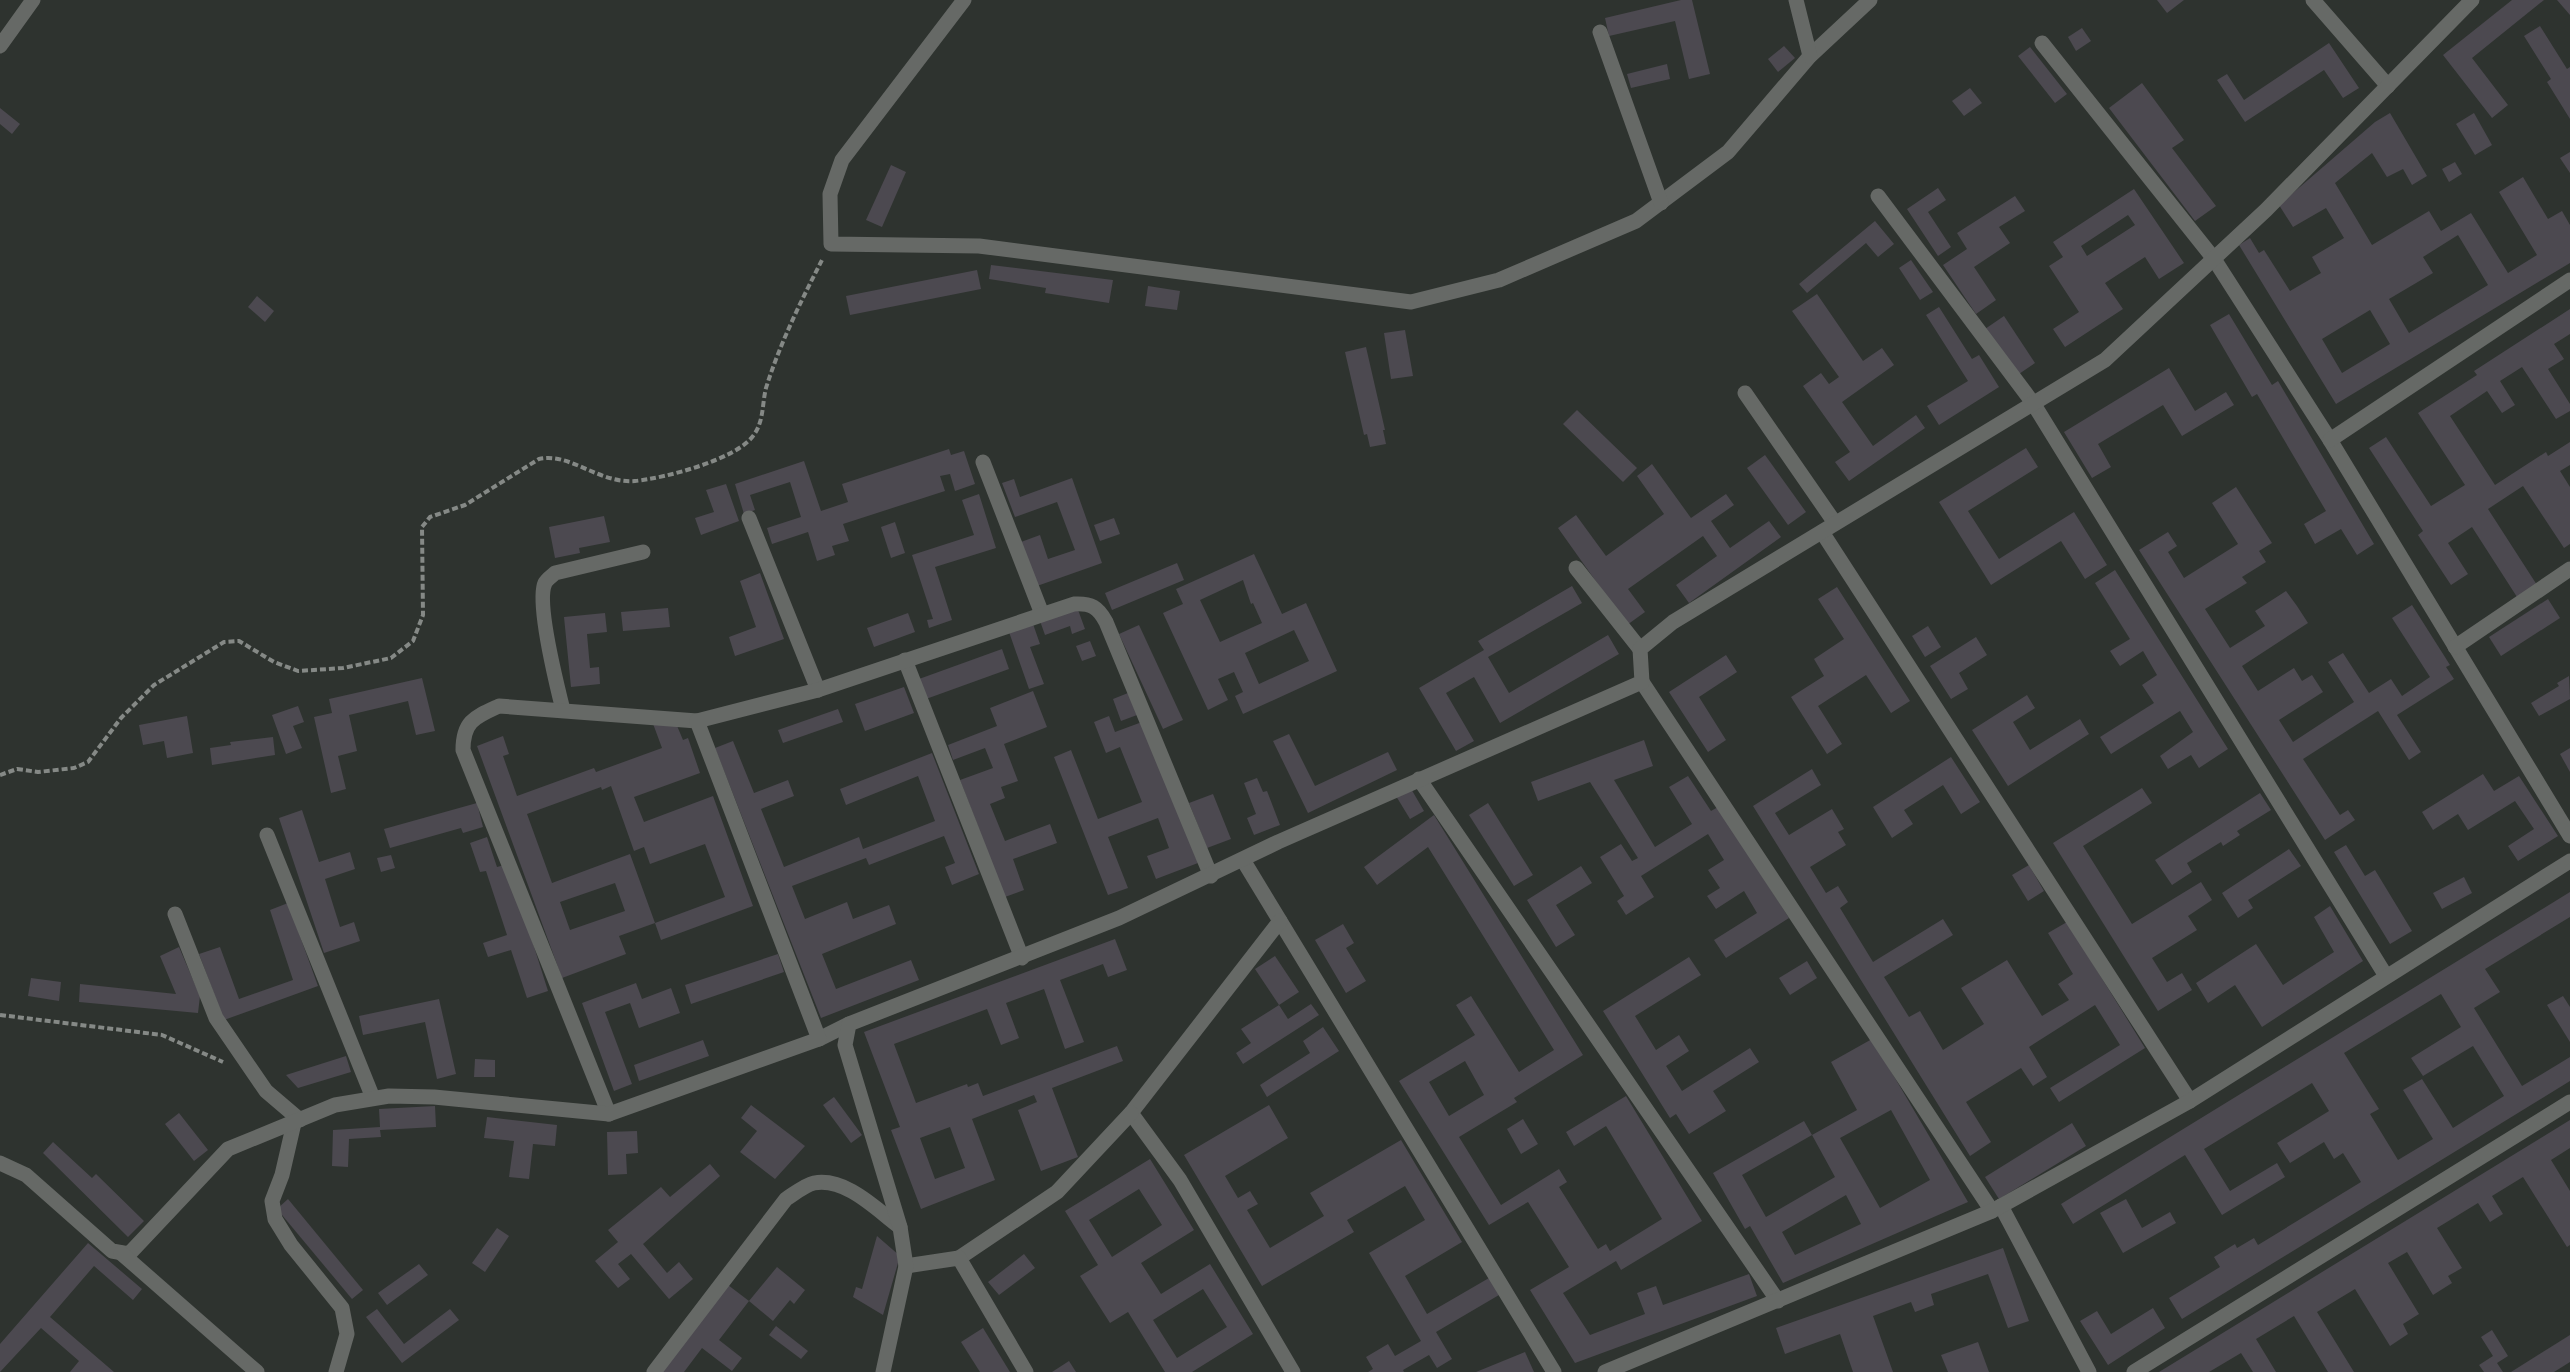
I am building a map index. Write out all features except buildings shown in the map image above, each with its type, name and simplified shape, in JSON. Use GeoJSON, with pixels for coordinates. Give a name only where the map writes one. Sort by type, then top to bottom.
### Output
{"type":"FeatureCollection","features":[{"type":"Feature","properties":{"kind":"street"},"geometry":{"type":"LineString","coordinates":[[0,46],[33,0]]}},
{"type":"Feature","properties":{"kind":"street"},"geometry":{"type":"LineString","coordinates":[[964,0],[842,160],[830,194],[831,244],[979,246],[1411,302],[1499,280],[1636,222],[1728,152],[1810,56],[1870,0]]}},
{"type":"Feature","properties":{"kind":"street"},"geometry":{"type":"LineString","coordinates":[[1796,0],[1810,56]]}},
{"type":"Feature","properties":{"kind":"street"},"geometry":{"type":"LineString","coordinates":[[2313,0],[2388,86]]}},
{"type":"Feature","properties":{"kind":"street"},"geometry":{"type":"LineString","coordinates":[[1640,649],[1672,622],[2105,360],[2214,259],[2472,0]]}},
{"type":"Feature","properties":{"kind":"street"},"geometry":{"type":"LineString","coordinates":[[1600,32],[1661,203]]}},
{"type":"Feature","properties":{"kind":"street"},"geometry":{"type":"LineString","coordinates":[[2042,43],[2214,259],[2330,440],[2570,835]]}},
{"type":"Feature","properties":{"kind":"street"},"geometry":{"type":"LineString","coordinates":[[1878,196],[2033,403],[2386,976]]}},
{"type":"Feature","properties":{"kind":"street"},"geometry":{"type":"LineString","coordinates":[[2330,440],[2570,280]]}},
{"type":"Feature","properties":{"kind":"street"},"geometry":{"type":"LineString","coordinates":[[1745,393],[1835,523]]}},
{"type":"Feature","properties":{"kind":"street"},"geometry":{"type":"LineString","coordinates":[[983,462],[1042,614]]}},
{"type":"Feature","properties":{"kind":"street"},"geometry":{"type":"LineString","coordinates":[[749,518],[818,690]]}},
{"type":"Feature","properties":{"kind":"street"},"geometry":{"type":"LineString","coordinates":[[1822,532],[2190,1101]]}},
{"type":"Feature","properties":{"kind":"street"},"geometry":{"type":"LineString","coordinates":[[563,710],[548,647],[543,591],[545,581],[555,573],[643,552]]}},
{"type":"Feature","properties":{"kind":"street"},"geometry":{"type":"LineString","coordinates":[[1576,568],[1640,649],[1642,682],[1996,1208],[2090,1372]]}},
{"type":"Feature","properties":{"kind":"street"},"geometry":{"type":"LineString","coordinates":[[2455,647],[2570,569]]}},
{"type":"Feature","properties":{"kind":"street"},"geometry":{"type":"LineString","coordinates":[[609,1114],[463,750],[463,733],[475,717],[499,706],[697,720],[818,690],[1042,614],[1085,603],[1100,609],[1211,876]]}},
{"type":"Feature","properties":{"kind":"street"},"geometry":{"type":"LineString","coordinates":[[905,660],[1022,958]]}},
{"type":"Feature","properties":{"kind":"street"},"geometry":{"type":"LineString","coordinates":[[0,1163],[26,1175],[112,1251],[129,1254],[228,1149],[335,1105],[373,1098],[434,1097],[609,1114],[819,1039],[849,1024],[1022,958],[1211,876],[1419,779],[1642,682]]}},
{"type":"Feature","properties":{"kind":"street"},"geometry":{"type":"LineString","coordinates":[[697,720],[819,1039]]}},
{"type":"Feature","properties":{"kind":"street"},"geometry":{"type":"LineString","coordinates":[[1419,779],[1778,1301]]}},
{"type":"Feature","properties":{"kind":"street"},"geometry":{"type":"LineString","coordinates":[[267,835],[373,1098]]}},
{"type":"Feature","properties":{"kind":"street"},"geometry":{"type":"LineString","coordinates":[[1243,860],[1554,1372]]}},
{"type":"Feature","properties":{"kind":"street"},"geometry":{"type":"LineString","coordinates":[[1605,1372],[1996,1208],[2190,1101],[2570,861]]}},
{"type":"Feature","properties":{"kind":"street"},"geometry":{"type":"LineString","coordinates":[[175,914],[216,1018],[266,1091],[293,1123]]}},
{"type":"Feature","properties":{"kind":"street"},"geometry":{"type":"LineString","coordinates":[[906,1266],[959,1258],[1057,1192],[1131,1113],[1280,921]]}},
{"type":"Feature","properties":{"kind":"street"},"geometry":{"type":"LineString","coordinates":[[849,1024],[845,1045],[900,1227],[906,1266],[883,1372]]}},
{"type":"Feature","properties":{"kind":"street"},"geometry":{"type":"LineString","coordinates":[[2134,1372],[2570,1102]]}},
{"type":"Feature","properties":{"kind":"street"},"geometry":{"type":"LineString","coordinates":[[1131,1113],[1180,1180],[1293,1372]]}},
{"type":"Feature","properties":{"kind":"street"},"geometry":{"type":"LineString","coordinates":[[293,1123],[282,1175],[272,1201],[275,1219],[291,1245],[342,1308],[347,1334],[336,1372]]}},
{"type":"Feature","properties":{"kind":"street"},"geometry":{"type":"LineString","coordinates":[[654,1372],[786,1199],[813,1183],[834,1183],[861,1197],[900,1227]]}},
{"type":"Feature","properties":{"kind":"street"},"geometry":{"type":"LineString","coordinates":[[121,1253],[256,1372]]}},
{"type":"Feature","properties":{"kind":"street"},"geometry":{"type":"LineString","coordinates":[[959,1258],[1026,1372]]}},
{"type":"Feature","properties":{"kind":"path"},"geometry":{"type":"LineString","coordinates":[[0,775],[17,770],[38,772],[74,768],[88,762],[121,718],[154,686],[224,642],[239,641],[273,662],[298,671],[344,668],[391,658],[413,640],[423,615],[422,527],[430,517],[465,505],[539,459],[551,457],[603,478],[633,481],[682,473],[745,446],[760,423],[766,390],[786,337],[831,244]]}},
{"type":"Feature","properties":{"kind":"path"},"geometry":{"type":"LineString","coordinates":[[0,1015],[162,1035],[224,1062]]}}]}
